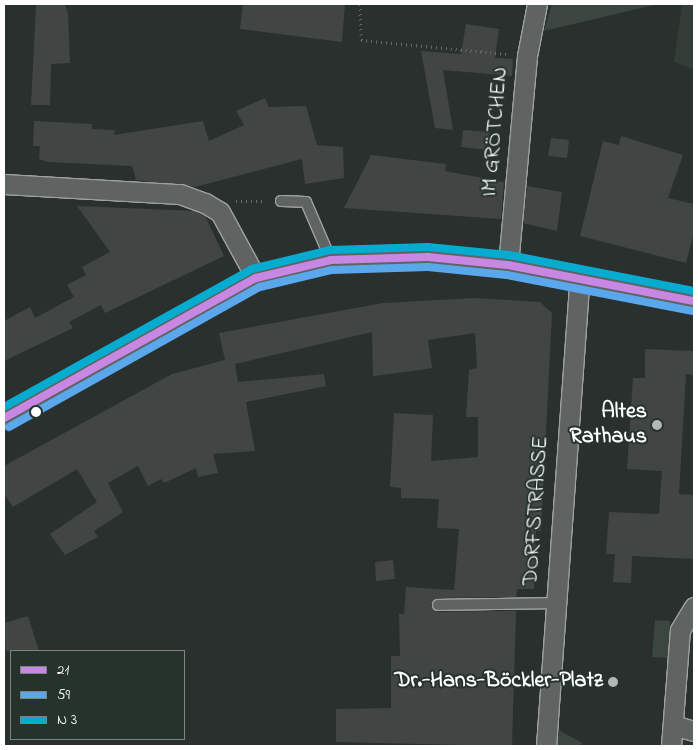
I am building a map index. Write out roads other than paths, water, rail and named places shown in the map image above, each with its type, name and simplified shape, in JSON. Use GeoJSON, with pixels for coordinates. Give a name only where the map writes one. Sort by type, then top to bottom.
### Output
{"type":"FeatureCollection","features":[{"type":"Feature","properties":{"kind":"street","name":"IM GRÖTCHEN"},"geometry":{"type":"LineString","coordinates":[[508,265],[527,56],[537,4]]}},
{"type":"Feature","properties":{"kind":"street"},"geometry":{"type":"LineString","coordinates":[[4,184],[180,194],[205,203],[220,212],[256,278]]}},
{"type":"Feature","properties":{"kind":"street"},"geometry":{"type":"LineString","coordinates":[[4,418],[256,278],[331,260],[428,257],[508,265],[694,301]]}},
{"type":"Feature","properties":{"kind":"street","name":"DORFSTRASSE"},"geometry":{"type":"LineString","coordinates":[[546,746],[554,604],[579,280]]}},
{"type":"Feature","properties":{"kind":"street"},"geometry":{"type":"LineString","coordinates":[[672,746],[680,630],[694,607]]}},
{"type":"Feature","properties":{"kind":"street"},"geometry":{"type":"LineString","coordinates":[[673,726],[694,731]]}},
{"type":"Feature","properties":{"kind":"lane"},"geometry":{"type":"LineString","coordinates":[[281,202],[306,202],[331,260]]}},
{"type":"Feature","properties":{"kind":"lane"},"geometry":{"type":"LineString","coordinates":[[438,605],[554,604]]}},
{"type":"Feature","properties":{"kind":"place","name":"Altes Rathaus"},"geometry":{"type":"Point","coordinates":[657,425]}},
{"type":"Feature","properties":{"kind":"place","name":"Dr.-Hans-Böckler-Platz"},"geometry":{"type":"Point","coordinates":[613,682]}}]}
